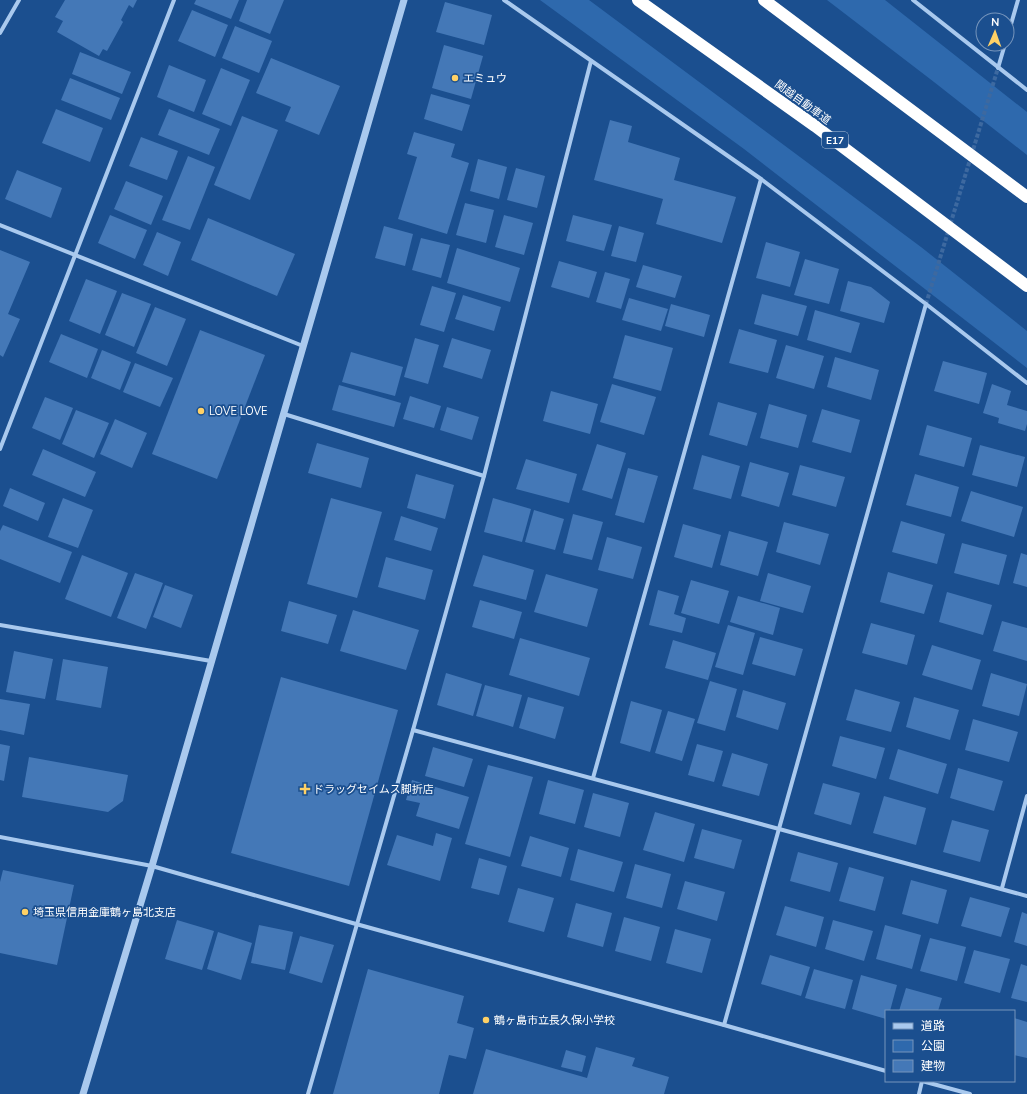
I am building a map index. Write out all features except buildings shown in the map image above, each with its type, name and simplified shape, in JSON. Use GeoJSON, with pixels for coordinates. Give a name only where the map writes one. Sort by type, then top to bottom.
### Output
{"type":"FeatureCollection","features":[{"type":"Feature","properties":{"kind":"highway","name":"関越自動車道"},"geometry":{"type":"LineString","coordinates":[[638,0],[815,126],[1027,286]]}},
{"type":"Feature","properties":{"kind":"highway"},"geometry":{"type":"LineString","coordinates":[[764,0],[1027,197]]}},
{"type":"Feature","properties":{"kind":"street"},"geometry":{"type":"LineString","coordinates":[[0,33],[19,0]]}},
{"type":"Feature","properties":{"kind":"street"},"geometry":{"type":"LineString","coordinates":[[0,449],[174,0]]}},
{"type":"Feature","properties":{"kind":"street"},"geometry":{"type":"LineString","coordinates":[[83,1094],[152,866],[404,0]]}},
{"type":"Feature","properties":{"kind":"street"},"geometry":{"type":"LineString","coordinates":[[504,0],[761,179],[926,304],[1027,383]]}},
{"type":"Feature","properties":{"kind":"street"},"geometry":{"type":"LineString","coordinates":[[913,0],[1027,90]]}},
{"type":"Feature","properties":{"kind":"street"},"geometry":{"type":"LineString","coordinates":[[1015,12],[1018,0]]}},
{"type":"Feature","properties":{"kind":"street"},"geometry":{"type":"LineString","coordinates":[[998,68],[1003,52]]}},
{"type":"Feature","properties":{"kind":"street"},"geometry":{"type":"LineString","coordinates":[[308,1094],[413,730],[484,476],[591,61]]}},
{"type":"Feature","properties":{"kind":"street"},"geometry":{"type":"LineString","coordinates":[[593,778],[761,179]]}},
{"type":"Feature","properties":{"kind":"street"},"geometry":{"type":"LineString","coordinates":[[0,225],[303,346]]}},
{"type":"Feature","properties":{"kind":"street"},"geometry":{"type":"LineString","coordinates":[[724,1025],[926,304]]}},
{"type":"Feature","properties":{"kind":"street"},"geometry":{"type":"LineString","coordinates":[[284,414],[484,476]]}},
{"type":"Feature","properties":{"kind":"street"},"geometry":{"type":"LineString","coordinates":[[0,625],[211,661]]}},
{"type":"Feature","properties":{"kind":"street"},"geometry":{"type":"LineString","coordinates":[[413,730],[1027,896]]}},
{"type":"Feature","properties":{"kind":"street"},"geometry":{"type":"LineString","coordinates":[[1002,888],[1027,796]]}},
{"type":"Feature","properties":{"kind":"street"},"geometry":{"type":"LineString","coordinates":[[0,837],[152,866],[885,1071]]}},
{"type":"Feature","properties":{"kind":"street"},"geometry":{"type":"LineString","coordinates":[[919,1094],[922,1082]]}},
{"type":"Feature","properties":{"kind":"street"},"geometry":{"type":"LineString","coordinates":[[926,1082],[970,1094]]}},
{"type":"Feature","properties":{"kind":"green space"},"geometry":{"type":"Polygon","coordinates":[[[540,0],[589,0],[921,247],[1027,331],[1027,368],[744,149],[540,0]]]}},
{"type":"Feature","properties":{"kind":"green space"},"geometry":{"type":"Polygon","coordinates":[[[827,0],[885,0],[1027,112],[1027,155],[934,82],[827,0]]]}},
{"type":"Feature","properties":{"kind":"tunnel"},"geometry":{"type":"LineString","coordinates":[[926,304],[998,68]]}},
{"type":"Feature","properties":{"kind":"place","name":"エミュウ"},"geometry":{"type":"Point","coordinates":[455,78]}},
{"type":"Feature","properties":{"kind":"place","name":"LOVE LOVE"},"geometry":{"type":"Point","coordinates":[201,411]}},
{"type":"Feature","properties":{"kind":"place","name":"ドラッグセイムス脚折店"},"geometry":{"type":"Point","coordinates":[305,789]}},
{"type":"Feature","properties":{"kind":"place","name":"埼玉県信用金庫鶴ヶ島北支店"},"geometry":{"type":"Point","coordinates":[25,912]}},
{"type":"Feature","properties":{"kind":"place","name":"鶴ヶ島市立長久保小学校"},"geometry":{"type":"Point","coordinates":[486,1020]}}]}
